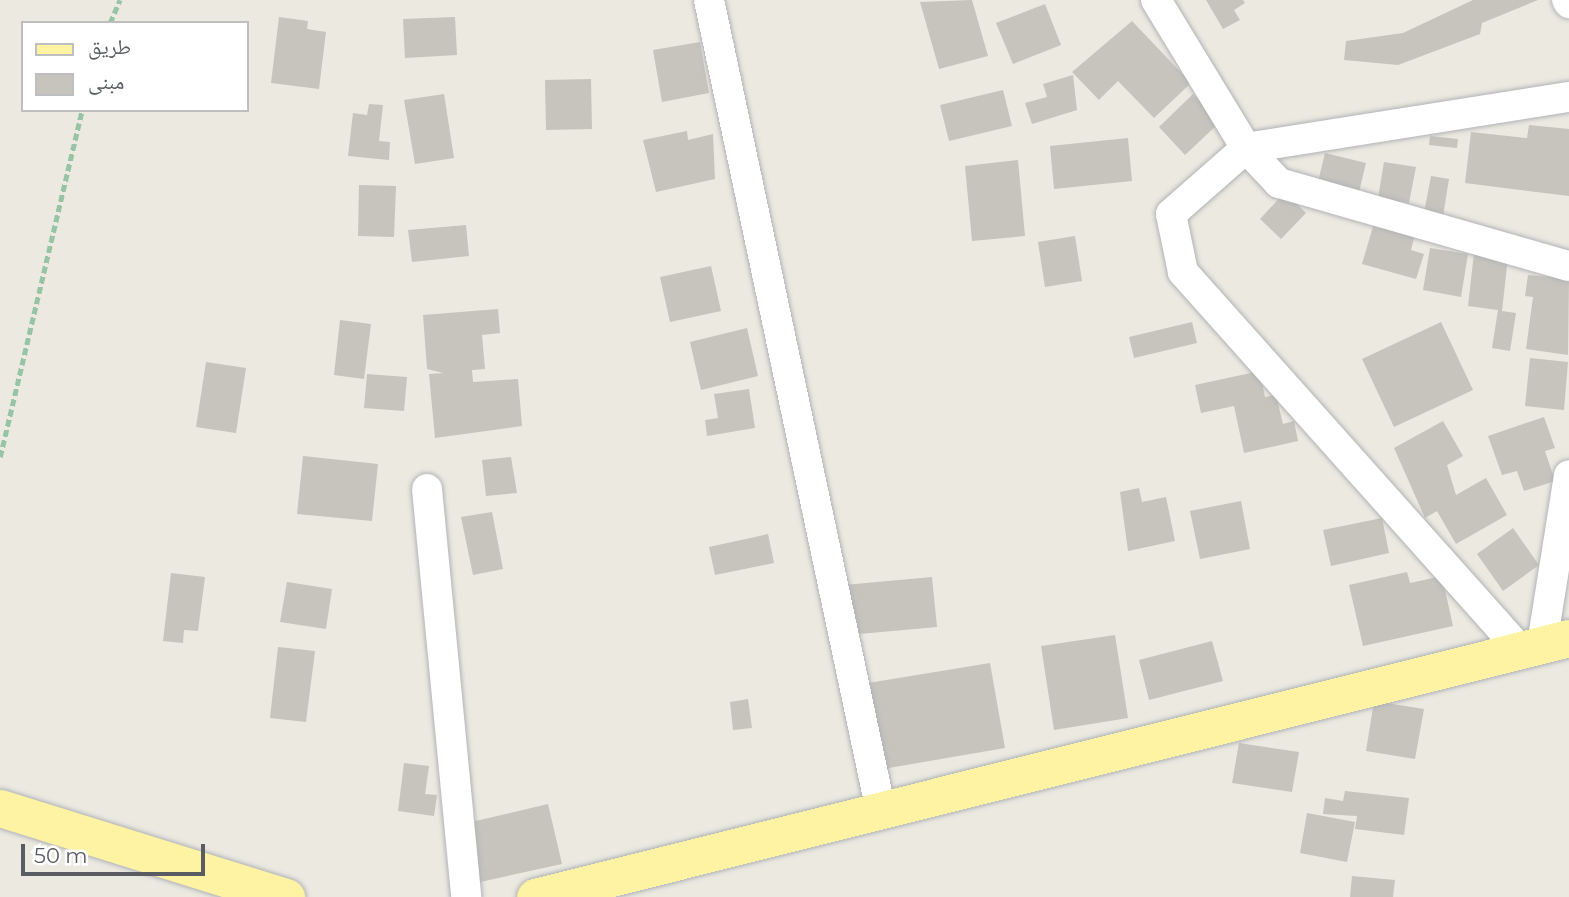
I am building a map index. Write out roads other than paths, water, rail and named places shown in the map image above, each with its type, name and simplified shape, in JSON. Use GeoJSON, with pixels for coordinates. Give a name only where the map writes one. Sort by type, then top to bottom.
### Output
{"type":"FeatureCollection","features":[{"type":"Feature","properties":{"kind":"main road"},"geometry":{"type":"LineString","coordinates":[[535,897],[1545,645]]}},
{"type":"Feature","properties":{"kind":"main road"},"geometry":{"type":"LineString","coordinates":[[0,808],[286,897]]}},
{"type":"Feature","properties":{"kind":"street"},"geometry":{"type":"LineString","coordinates":[[709,0],[881,811]]}},
{"type":"Feature","properties":{"kind":"street"},"geometry":{"type":"LineString","coordinates":[[1156,0],[1246,148],[1279,183],[1569,266]]}},
{"type":"Feature","properties":{"kind":"street"},"geometry":{"type":"LineString","coordinates":[[1545,645],[1183,272],[1171,214],[1246,148],[1569,97]]}},
{"type":"Feature","properties":{"kind":"street"},"geometry":{"type":"LineString","coordinates":[[1545,645],[1569,475]]}},
{"type":"Feature","properties":{"kind":"street"},"geometry":{"type":"LineString","coordinates":[[428,489],[466,897]]}}]}
